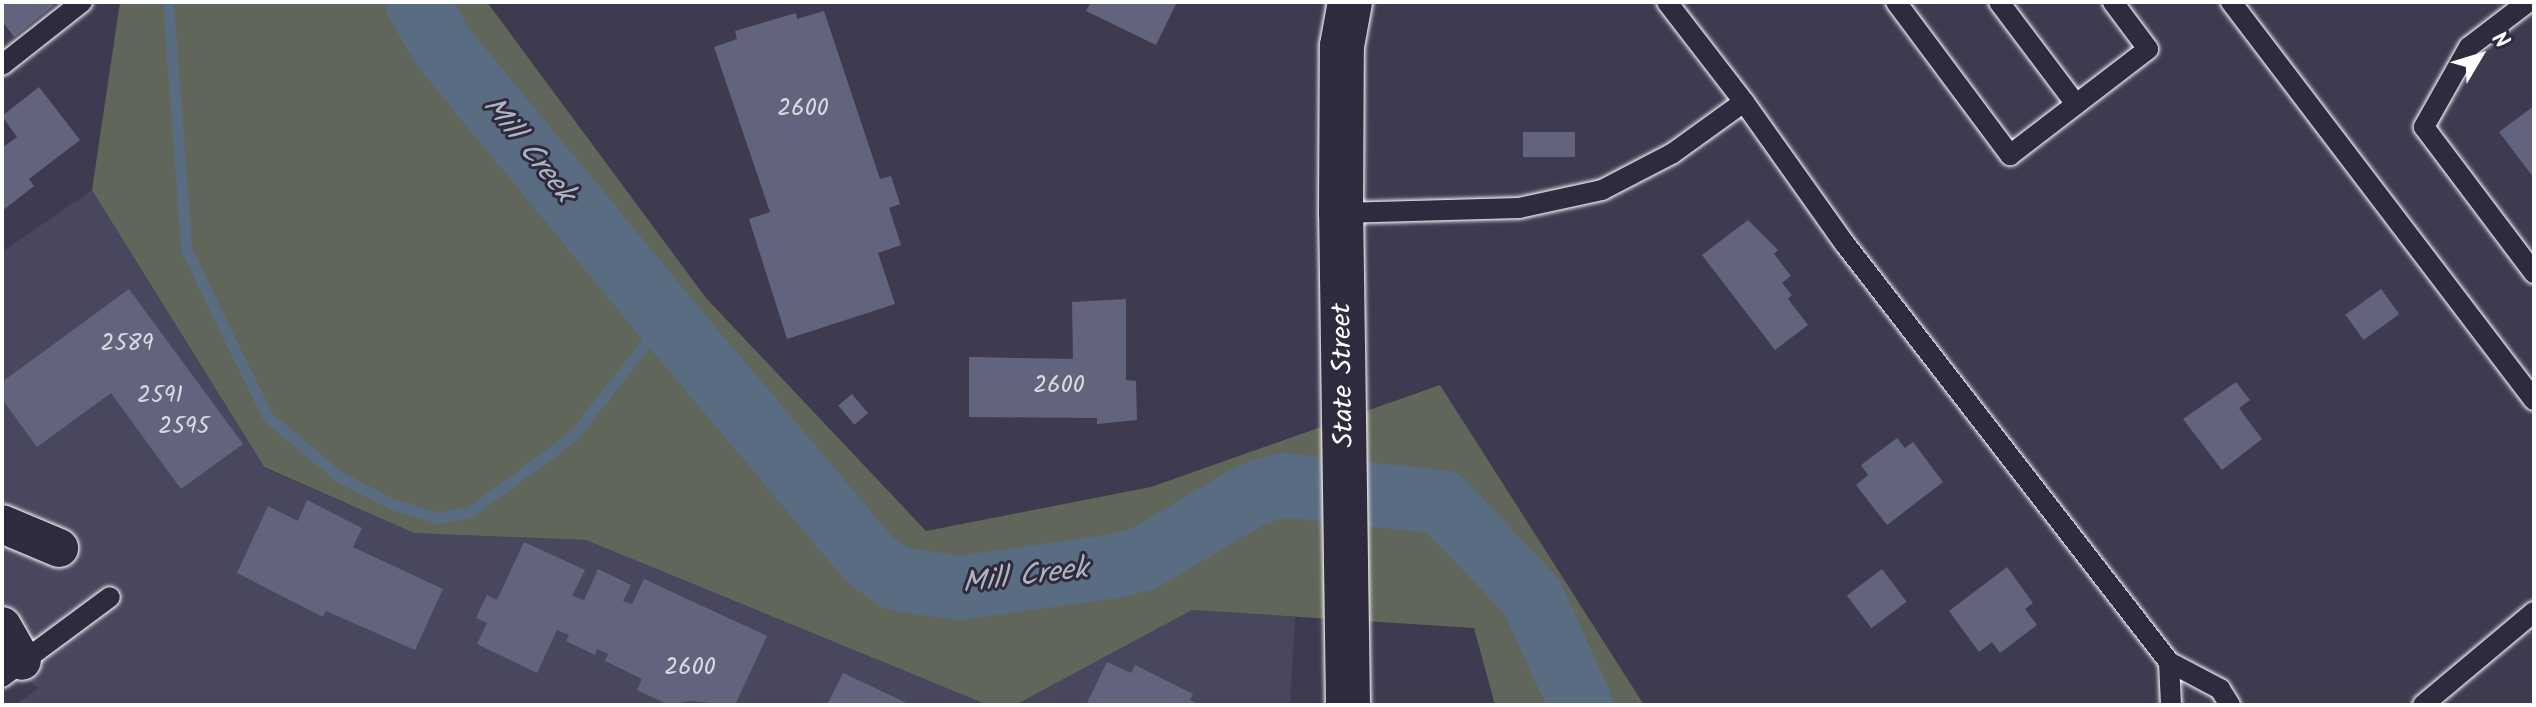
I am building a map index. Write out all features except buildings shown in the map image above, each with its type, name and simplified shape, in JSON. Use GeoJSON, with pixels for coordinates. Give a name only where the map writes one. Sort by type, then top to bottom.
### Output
{"type":"FeatureCollection","features":[{"type":"Feature","properties":{"kind":"main road","name":"State Street"},"geometry":{"type":"LineString","coordinates":[[1332,2],[1342,46]]}},
{"type":"Feature","properties":{"kind":"main road","name":"State Street"},"geometry":{"type":"LineString","coordinates":[[1348,705],[1341,213],[1342,46],[1350,2]]}},
{"type":"Feature","properties":{"kind":"street"},"geometry":{"type":"LineString","coordinates":[[2,524],[59,548]]}},
{"type":"Feature","properties":{"kind":"street"},"geometry":{"type":"LineString","coordinates":[[2,626],[12,669]]}},
{"type":"Feature","properties":{"kind":"lane"},"geometry":{"type":"LineString","coordinates":[[2,65],[82,2]]}},
{"type":"Feature","properties":{"kind":"lane"},"geometry":{"type":"LineString","coordinates":[[1667,2],[1744,102],[1845,244],[2169,662],[2220,689],[2230,705]]}},
{"type":"Feature","properties":{"kind":"lane"},"geometry":{"type":"LineString","coordinates":[[1896,2],[2010,155],[2148,49],[2113,2]]}},
{"type":"Feature","properties":{"kind":"lane"},"geometry":{"type":"LineString","coordinates":[[1999,2],[2076,104]]}},
{"type":"Feature","properties":{"kind":"lane"},"geometry":{"type":"LineString","coordinates":[[2231,2],[2534,400]]}},
{"type":"Feature","properties":{"kind":"lane"},"geometry":{"type":"LineString","coordinates":[[2528,2],[2469,47],[2424,127],[2534,273]]}},
{"type":"Feature","properties":{"kind":"lane"},"geometry":{"type":"LineString","coordinates":[[1341,213],[1519,208],[1602,190],[1673,153],[1744,102]]}},
{"type":"Feature","properties":{"kind":"lane"},"geometry":{"type":"LineString","coordinates":[[12,669],[110,597]]}},
{"type":"Feature","properties":{"kind":"lane"},"geometry":{"type":"LineString","coordinates":[[2423,705],[2534,612]]}},
{"type":"Feature","properties":{"kind":"lane"},"geometry":{"type":"LineString","coordinates":[[2169,662],[2171,705]]}},
{"type":"Feature","properties":{"kind":"shaded area"},"geometry":{"type":"Polygon","coordinates":[[[92,190],[264,468],[414,533],[586,540],[988,705],[15,705],[38,688],[2,661],[2,252],[92,190]]]}},
{"type":"Feature","properties":{"kind":"shaded area"},"geometry":{"type":"Polygon","coordinates":[[[1192,610],[1295,617],[1290,705],[1015,705],[1192,610]]]}},
{"type":"Feature","properties":{"kind":"green space"},"geometry":{"type":"Polygon","coordinates":[[[120,2],[487,2],[706,298],[926,531],[1151,487],[1440,385],[1644,705],[1495,705],[1474,628],[1192,610],[1015,705],[988,705],[586,540],[414,533],[264,467],[92,190],[120,2]]]}},
{"type":"Feature","properties":{"kind":"waterway"},"geometry":{"type":"LineString","coordinates":[[168,2],[186,249],[267,416],[338,476],[393,504],[438,518],[470,512],[573,436],[645,344],[678,332]]}},
{"type":"Feature","properties":{"kind":"waterway","name":"Mill Creek"},"geometry":{"type":"LineString","coordinates":[[417,2],[442,46],[678,332],[871,561],[898,579],[959,588],[1116,566],[1143,559],[1251,495],[1282,485],[1442,502],[1532,597],[1581,705]]}}]}
